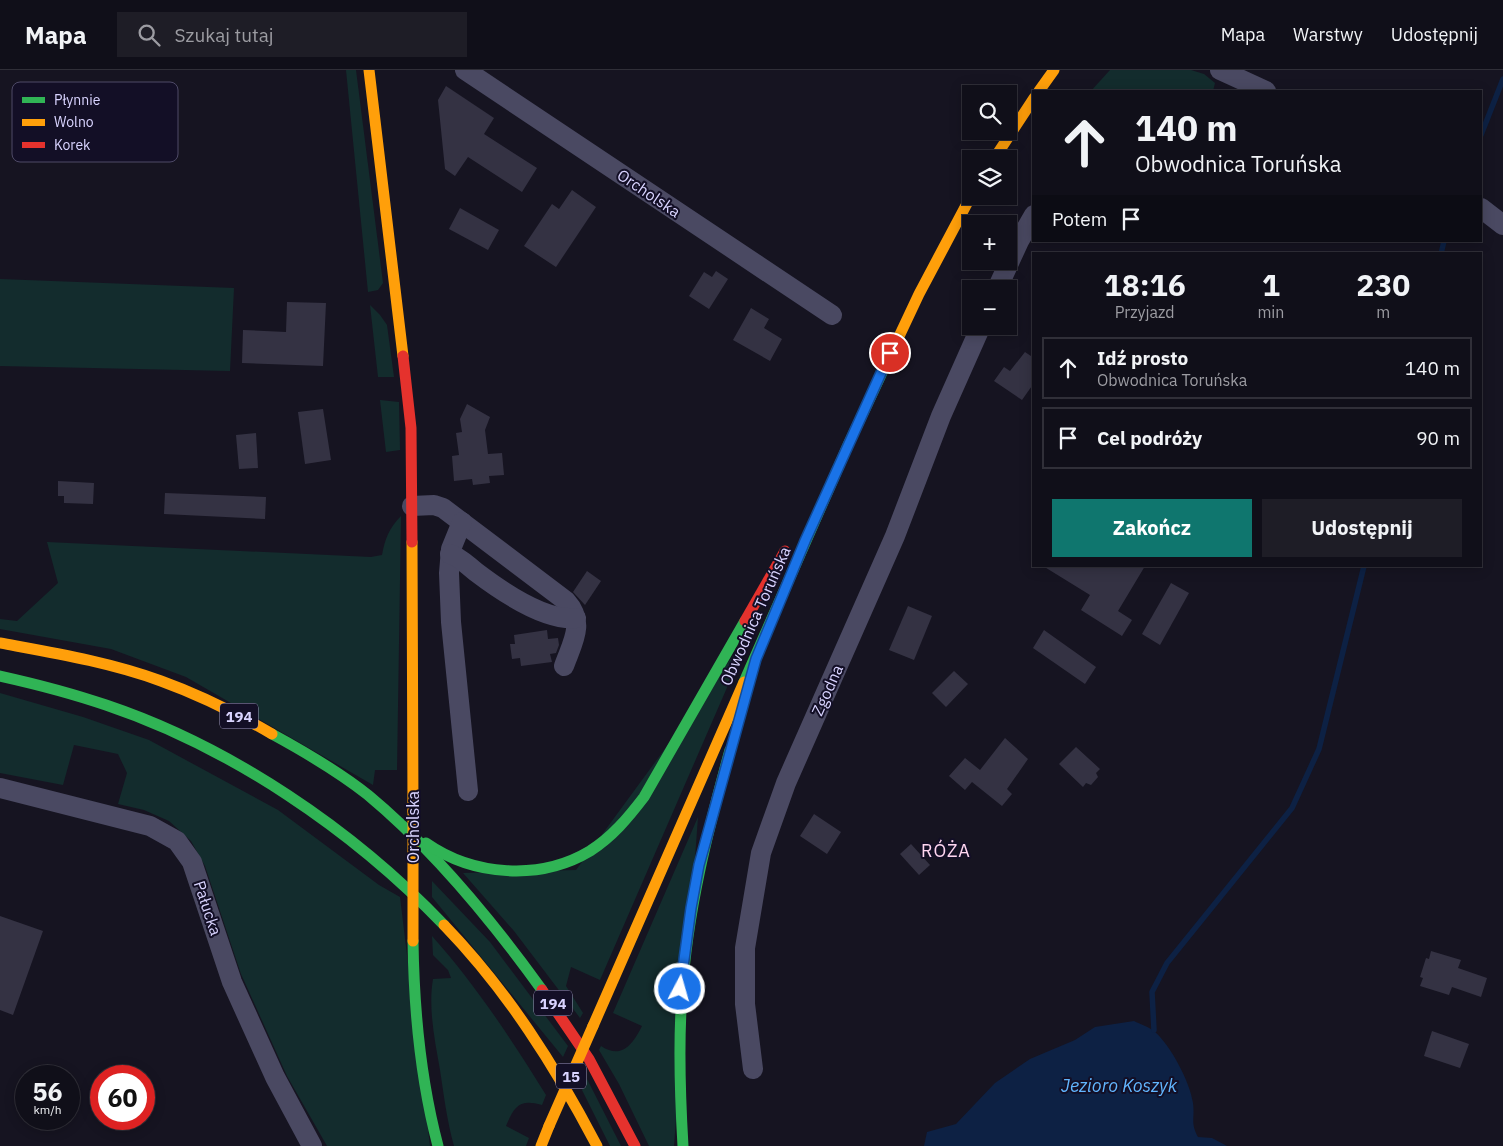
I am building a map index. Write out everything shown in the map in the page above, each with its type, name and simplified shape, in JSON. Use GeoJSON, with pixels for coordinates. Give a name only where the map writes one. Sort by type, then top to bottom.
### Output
{"type":"FeatureCollection","features":[{"type":"Feature","properties":{"kind":"main road","name":"Orcholska"},"geometry":{"type":"LineString","coordinates":[[369,70],[411,428],[413,941],[417,1038],[423,1082],[438,1146]]}},
{"type":"Feature","properties":{"kind":"main road"},"geometry":{"type":"LineString","coordinates":[[1040,90],[1054,70]]}},
{"type":"Feature","properties":{"kind":"main road"},"geometry":{"type":"LineString","coordinates":[[1000,150],[1032,101]]}},
{"type":"Feature","properties":{"kind":"main road","name":"Obwodnica Toruńska"},"geometry":{"type":"LineString","coordinates":[[541,1146],[848,443],[935,263],[966,205]]}},
{"type":"Feature","properties":{"kind":"main road"},"geometry":{"type":"LineString","coordinates":[[801,523],[848,443]]}},
{"type":"Feature","properties":{"kind":"main road"},"geometry":{"type":"LineString","coordinates":[[400,824],[428,845],[450,857],[481,867],[507,871],[551,868],[580,856],[604,842],[626,822],[644,797],[792,539]]}},
{"type":"Feature","properties":{"kind":"main road","name":"15"},"geometry":{"type":"LineString","coordinates":[[737,725],[756,659],[781,596]]}},
{"type":"Feature","properties":{"kind":"main road","name":"194"},"geometry":{"type":"LineString","coordinates":[[0,643],[105,664],[152,678],[189,693],[253,723],[313,758],[365,793],[416,839],[478,910],[554,1004],[606,1086],[635,1146]]}},
{"type":"Feature","properties":{"kind":"main road","name":"194"},"geometry":{"type":"LineString","coordinates":[[0,676],[118,709],[174,733],[251,774],[338,831],[397,879],[434,916],[488,976],[516,1011],[568,1090],[597,1146]]}},
{"type":"Feature","properties":{"kind":"main road"},"geometry":{"type":"LineString","coordinates":[[683,1146],[678,1069],[682,966],[699,865],[732,743]]}},
{"type":"Feature","properties":{"kind":"street","name":"Orcholska"},"geometry":{"type":"LineString","coordinates":[[465,70],[832,315]]}},
{"type":"Feature","properties":{"kind":"street"},"geometry":{"type":"LineString","coordinates":[[1229,80],[1263,90]]}},
{"type":"Feature","properties":{"kind":"street"},"geometry":{"type":"LineString","coordinates":[[1482,209],[1503,225]]}},
{"type":"Feature","properties":{"kind":"street"},"geometry":{"type":"LineString","coordinates":[[1002,280],[1019,241],[1032,218]]}},
{"type":"Feature","properties":{"kind":"street","name":"Zgodna"},"geometry":{"type":"LineString","coordinates":[[754,1070],[745,1004],[745,948],[760,853],[786,783],[895,536],[941,416],[977,335]]}},
{"type":"Feature","properties":{"kind":"street"},"geometry":{"type":"LineString","coordinates":[[412,506],[438,506],[566,601],[576,618],[576,631],[564,666]]}},
{"type":"Feature","properties":{"kind":"street"},"geometry":{"type":"LineString","coordinates":[[462,522],[450,554],[449,573],[451,622],[468,791]]}},
{"type":"Feature","properties":{"kind":"street"},"geometry":{"type":"LineString","coordinates":[[450,554],[522,603],[561,617],[576,618]]}},
{"type":"Feature","properties":{"kind":"street","name":"Pałucka"},"geometry":{"type":"LineString","coordinates":[[0,788],[150,826],[177,841],[184,849],[192,862],[232,982],[275,1077],[312,1146]]}},
{"type":"Feature","properties":{"kind":"green space"},"geometry":{"type":"Polygon","coordinates":[[[346,70],[356,70],[383,283],[378,290],[368,292],[346,70]]]}},
{"type":"Feature","properties":{"kind":"green space"},"geometry":{"type":"Polygon","coordinates":[[[1110,70],[1191,70],[1204,74],[1215,83],[1213,90],[1092,90],[1110,70]]]}},
{"type":"Feature","properties":{"kind":"green space"},"geometry":{"type":"Polygon","coordinates":[[[0,279],[234,288],[230,371],[0,366],[0,279]]]}},
{"type":"Feature","properties":{"kind":"green space"},"geometry":{"type":"Polygon","coordinates":[[[370,305],[387,325],[394,377],[378,377],[370,305]]]}},
{"type":"Feature","properties":{"kind":"green space"},"geometry":{"type":"Polygon","coordinates":[[[380,400],[399,402],[400,450],[386,452],[380,400]]]}},
{"type":"Feature","properties":{"kind":"green space"},"geometry":{"type":"Polygon","coordinates":[[[401,516],[397,770],[375,770],[373,785],[186,677],[111,649],[0,629],[0,619],[17,621],[58,583],[47,542],[371,557],[382,555],[388,534],[401,516]]]}},
{"type":"Feature","properties":{"kind":"green space"},"geometry":{"type":"Polygon","coordinates":[[[752,630],[600,980],[571,967],[566,986],[583,1013],[580,1018],[514,931],[463,873],[576,870],[752,630]]]}},
{"type":"Feature","properties":{"kind":"green space"},"geometry":{"type":"Polygon","coordinates":[[[0,693],[83,717],[149,740],[278,810],[379,885],[400,897],[430,1146],[327,1146],[287,1076],[241,974],[205,866],[191,841],[169,821],[144,810],[118,804],[127,773],[118,754],[74,745],[63,785],[0,773],[0,693]]]}},
{"type":"Feature","properties":{"kind":"green space"},"geometry":{"type":"Polygon","coordinates":[[[698,817],[674,1146],[649,1146],[619,1084],[599,1050],[601,1046],[608,1050],[621,1051],[631,1044],[642,1026],[613,1013],[698,817]]]}},
{"type":"Feature","properties":{"kind":"green space"},"geometry":{"type":"Polygon","coordinates":[[[432,881],[490,942],[568,1046],[563,1057],[432,897],[432,881]]]}},
{"type":"Feature","properties":{"kind":"green space"},"geometry":{"type":"Polygon","coordinates":[[[432,936],[463,973],[492,1013],[546,1095],[542,1105],[528,1103],[518,1106],[506,1126],[529,1138],[526,1146],[454,1146],[434,1036],[431,1002],[433,979],[451,978],[448,970],[433,955],[432,936]]]}},
{"type":"Feature","properties":{"kind":"green space"},"geometry":{"type":"Polygon","coordinates":[[[587,1079],[621,1146],[610,1146],[582,1090],[587,1079]]]}},
{"type":"Feature","properties":{"kind":"water","name":"Jezioro Koszyk"},"geometry":{"type":"Polygon","coordinates":[[[1134,1021],[1155,1032],[1179,1065],[1191,1094],[1193,1124],[1198,1137],[1212,1138],[1227,1146],[924,1146],[927,1132],[956,1124],[995,1083],[1030,1059],[1075,1040],[1095,1027],[1134,1021]]]}},
{"type":"Feature","properties":{"kind":"building"},"geometry":{"type":"Polygon","coordinates":[[[446,86],[494,118],[484,134],[537,168],[522,192],[468,157],[455,176],[445,169],[438,100],[446,86]]]}},
{"type":"Feature","properties":{"kind":"building"},"geometry":{"type":"Polygon","coordinates":[[[572,190],[596,207],[556,267],[524,246],[552,204],[559,209],[572,190]]]}},
{"type":"Feature","properties":{"kind":"building"},"geometry":{"type":"Polygon","coordinates":[[[460,208],[499,230],[488,250],[449,229],[460,208]]]}},
{"type":"Feature","properties":{"kind":"building"},"geometry":{"type":"Polygon","coordinates":[[[716,271],[728,279],[709,309],[689,296],[704,272],[712,277],[716,271]]]}},
{"type":"Feature","properties":{"kind":"building"},"geometry":{"type":"Polygon","coordinates":[[[287,302],[326,303],[323,366],[242,363],[243,330],[286,332],[287,302]]]}},
{"type":"Feature","properties":{"kind":"building"},"geometry":{"type":"Polygon","coordinates":[[[751,308],[769,319],[764,328],[782,339],[770,361],[733,340],[751,308]]]}},
{"type":"Feature","properties":{"kind":"building"},"geometry":{"type":"Polygon","coordinates":[[[1025,352],[1032,357],[1032,386],[1022,400],[994,381],[1004,367],[1010,371],[1025,352]]]}},
{"type":"Feature","properties":{"kind":"building"},"geometry":{"type":"Polygon","coordinates":[[[467,404],[490,417],[485,430],[488,454],[502,453],[504,475],[489,476],[490,483],[473,485],[472,479],[454,481],[452,456],[459,455],[456,433],[462,432],[460,419],[467,404]]]}},
{"type":"Feature","properties":{"kind":"building"},"geometry":{"type":"Polygon","coordinates":[[[323,409],[331,460],[305,464],[298,412],[323,409]]]}},
{"type":"Feature","properties":{"kind":"building"},"geometry":{"type":"Polygon","coordinates":[[[256,433],[258,468],[239,469],[236,435],[256,433]]]}},
{"type":"Feature","properties":{"kind":"building"},"geometry":{"type":"Polygon","coordinates":[[[58,481],[94,483],[93,504],[64,503],[64,496],[58,496],[58,481]]]}},
{"type":"Feature","properties":{"kind":"building"},"geometry":{"type":"Polygon","coordinates":[[[165,493],[266,497],[265,519],[164,514],[165,493]]]}},
{"type":"Feature","properties":{"kind":"building"},"geometry":{"type":"Polygon","coordinates":[[[1045,567],[1144,567],[1118,611],[1132,620],[1122,636],[1081,610],[1090,595],[1045,567]]]}},
{"type":"Feature","properties":{"kind":"building"},"geometry":{"type":"Polygon","coordinates":[[[587,571],[601,581],[585,605],[573,592],[587,571]]]}},
{"type":"Feature","properties":{"kind":"building"},"geometry":{"type":"Polygon","coordinates":[[[1171,583],[1189,593],[1160,645],[1142,634],[1171,583]]]}},
{"type":"Feature","properties":{"kind":"building"},"geometry":{"type":"Polygon","coordinates":[[[908,606],[932,616],[914,660],[889,650],[908,606]]]}},
{"type":"Feature","properties":{"kind":"building"},"geometry":{"type":"Polygon","coordinates":[[[547,630],[548,639],[558,638],[559,645],[556,653],[550,654],[552,662],[521,666],[520,658],[512,659],[510,644],[515,644],[514,635],[547,630]]]}},
{"type":"Feature","properties":{"kind":"building"},"geometry":{"type":"Polygon","coordinates":[[[1044,630],[1096,667],[1085,684],[1033,648],[1044,630]]]}},
{"type":"Feature","properties":{"kind":"building"},"geometry":{"type":"Polygon","coordinates":[[[954,671],[968,684],[946,707],[932,693],[954,671]]]}},
{"type":"Feature","properties":{"kind":"building"},"geometry":{"type":"Polygon","coordinates":[[[1005,738],[1028,759],[1007,789],[1012,794],[1002,806],[972,782],[965,790],[949,776],[965,758],[980,770],[1005,738]]]}},
{"type":"Feature","properties":{"kind":"building"},"geometry":{"type":"Polygon","coordinates":[[[1076,747],[1100,769],[1096,773],[1098,777],[1091,785],[1086,783],[1083,787],[1059,764],[1076,747]]]}},
{"type":"Feature","properties":{"kind":"building"},"geometry":{"type":"Polygon","coordinates":[[[814,814],[841,832],[827,854],[800,836],[814,814]]]}},
{"type":"Feature","properties":{"kind":"building"},"geometry":{"type":"Polygon","coordinates":[[[911,844],[930,865],[919,875],[900,854],[911,844]]]}},
{"type":"Feature","properties":{"kind":"building"},"geometry":{"type":"Polygon","coordinates":[[[0,916],[43,931],[13,1015],[0,1010],[0,916]]]}},
{"type":"Feature","properties":{"kind":"building"},"geometry":{"type":"Polygon","coordinates":[[[1431,951],[1461,960],[1458,968],[1487,978],[1481,997],[1452,987],[1449,995],[1420,986],[1423,978],[1420,977],[1426,958],[1429,959],[1431,951]]]}},
{"type":"Feature","properties":{"kind":"building"},"geometry":{"type":"Polygon","coordinates":[[[1432,1031],[1469,1044],[1460,1068],[1424,1056],[1432,1031]]]}},
{"type":"Feature","properties":{"kind":"waterway"},"geometry":{"type":"LineString","coordinates":[[1482,132],[1503,79]]}},
{"type":"Feature","properties":{"kind":"waterway"},"geometry":{"type":"LineString","coordinates":[[1441,252],[1444,242]]}},
{"type":"Feature","properties":{"kind":"waterway"},"geometry":{"type":"LineString","coordinates":[[1154,1030],[1152,992],[1167,963],[1292,808],[1319,749],[1364,567]]}},
{"type":"Feature","properties":{"kind":"traffic: fast"},"geometry":{"type":"LineString","coordinates":[[744,682],[849,443],[887,362]]}},
{"type":"Feature","properties":{"kind":"traffic: fast"},"geometry":{"type":"LineString","coordinates":[[426,843],[444,854],[464,862],[485,868],[507,871],[550,867],[571,861],[598,846],[619,827],[644,797],[745,621]]}},
{"type":"Feature","properties":{"kind":"traffic: fast"},"geometry":{"type":"LineString","coordinates":[[0,676],[106,705],[153,723],[199,744],[244,768],[288,795],[370,856],[444,925]]}},
{"type":"Feature","properties":{"kind":"traffic: fast"},"geometry":{"type":"LineString","coordinates":[[272,734],[345,778],[392,816],[439,862],[461,887],[542,990]]}},
{"type":"Feature","properties":{"kind":"traffic: fast"},"geometry":{"type":"LineString","coordinates":[[683,1146],[680,1051],[685,964],[700,871],[730,750]]}},
{"type":"Feature","properties":{"kind":"traffic: fast"},"geometry":{"type":"LineString","coordinates":[[413,941],[415,993],[422,1070],[438,1146]]}},
{"type":"Feature","properties":{"kind":"traffic: slow"},"geometry":{"type":"LineString","coordinates":[[369,70],[403,356]]}},
{"type":"Feature","properties":{"kind":"traffic: slow"},"geometry":{"type":"LineString","coordinates":[[1040,90],[1054,70]]}},
{"type":"Feature","properties":{"kind":"traffic: slow"},"geometry":{"type":"LineString","coordinates":[[1000,150],[1032,101]]}},
{"type":"Feature","properties":{"kind":"traffic: slow"},"geometry":{"type":"LineString","coordinates":[[887,362],[919,294],[966,205]]}},
{"type":"Feature","properties":{"kind":"traffic: slow"},"geometry":{"type":"LineString","coordinates":[[412,542],[413,811]]}},
{"type":"Feature","properties":{"kind":"traffic: slow"},"geometry":{"type":"LineString","coordinates":[[0,643],[122,668],[141,674],[204,698],[272,734]]}},
{"type":"Feature","properties":{"kind":"traffic: slow"},"geometry":{"type":"LineString","coordinates":[[593,1026],[744,682]]}},
{"type":"Feature","properties":{"kind":"traffic: slow"},"geometry":{"type":"LineString","coordinates":[[413,811],[413,941]]}},
{"type":"Feature","properties":{"kind":"traffic: slow"},"geometry":{"type":"LineString","coordinates":[[444,925],[509,1002],[547,1058],[597,1146]]}},
{"type":"Feature","properties":{"kind":"traffic: slow"},"geometry":{"type":"LineString","coordinates":[[549,1126],[593,1026]]}},
{"type":"Feature","properties":{"kind":"traffic: slow"},"geometry":{"type":"LineString","coordinates":[[541,1146],[549,1126]]}},
{"type":"Feature","properties":{"kind":"traffic: jam"},"geometry":{"type":"LineString","coordinates":[[403,356],[411,428],[412,542]]}},
{"type":"Feature","properties":{"kind":"traffic: jam"},"geometry":{"type":"LineString","coordinates":[[745,621],[785,551]]}},
{"type":"Feature","properties":{"kind":"traffic: jam"},"geometry":{"type":"LineString","coordinates":[[542,990],[589,1059],[635,1146]]}},
{"type":"Feature","properties":{"kind":"district","name":"RÓŻA"},"geometry":{"type":"Point","coordinates":[946,850]}},
{"type":"Feature","properties":{"kind":"route"},"geometry":{"type":"LineString","coordinates":[[680,989],[691,908],[705,838],[756,659],[805,541],[890,353]]}}]}
